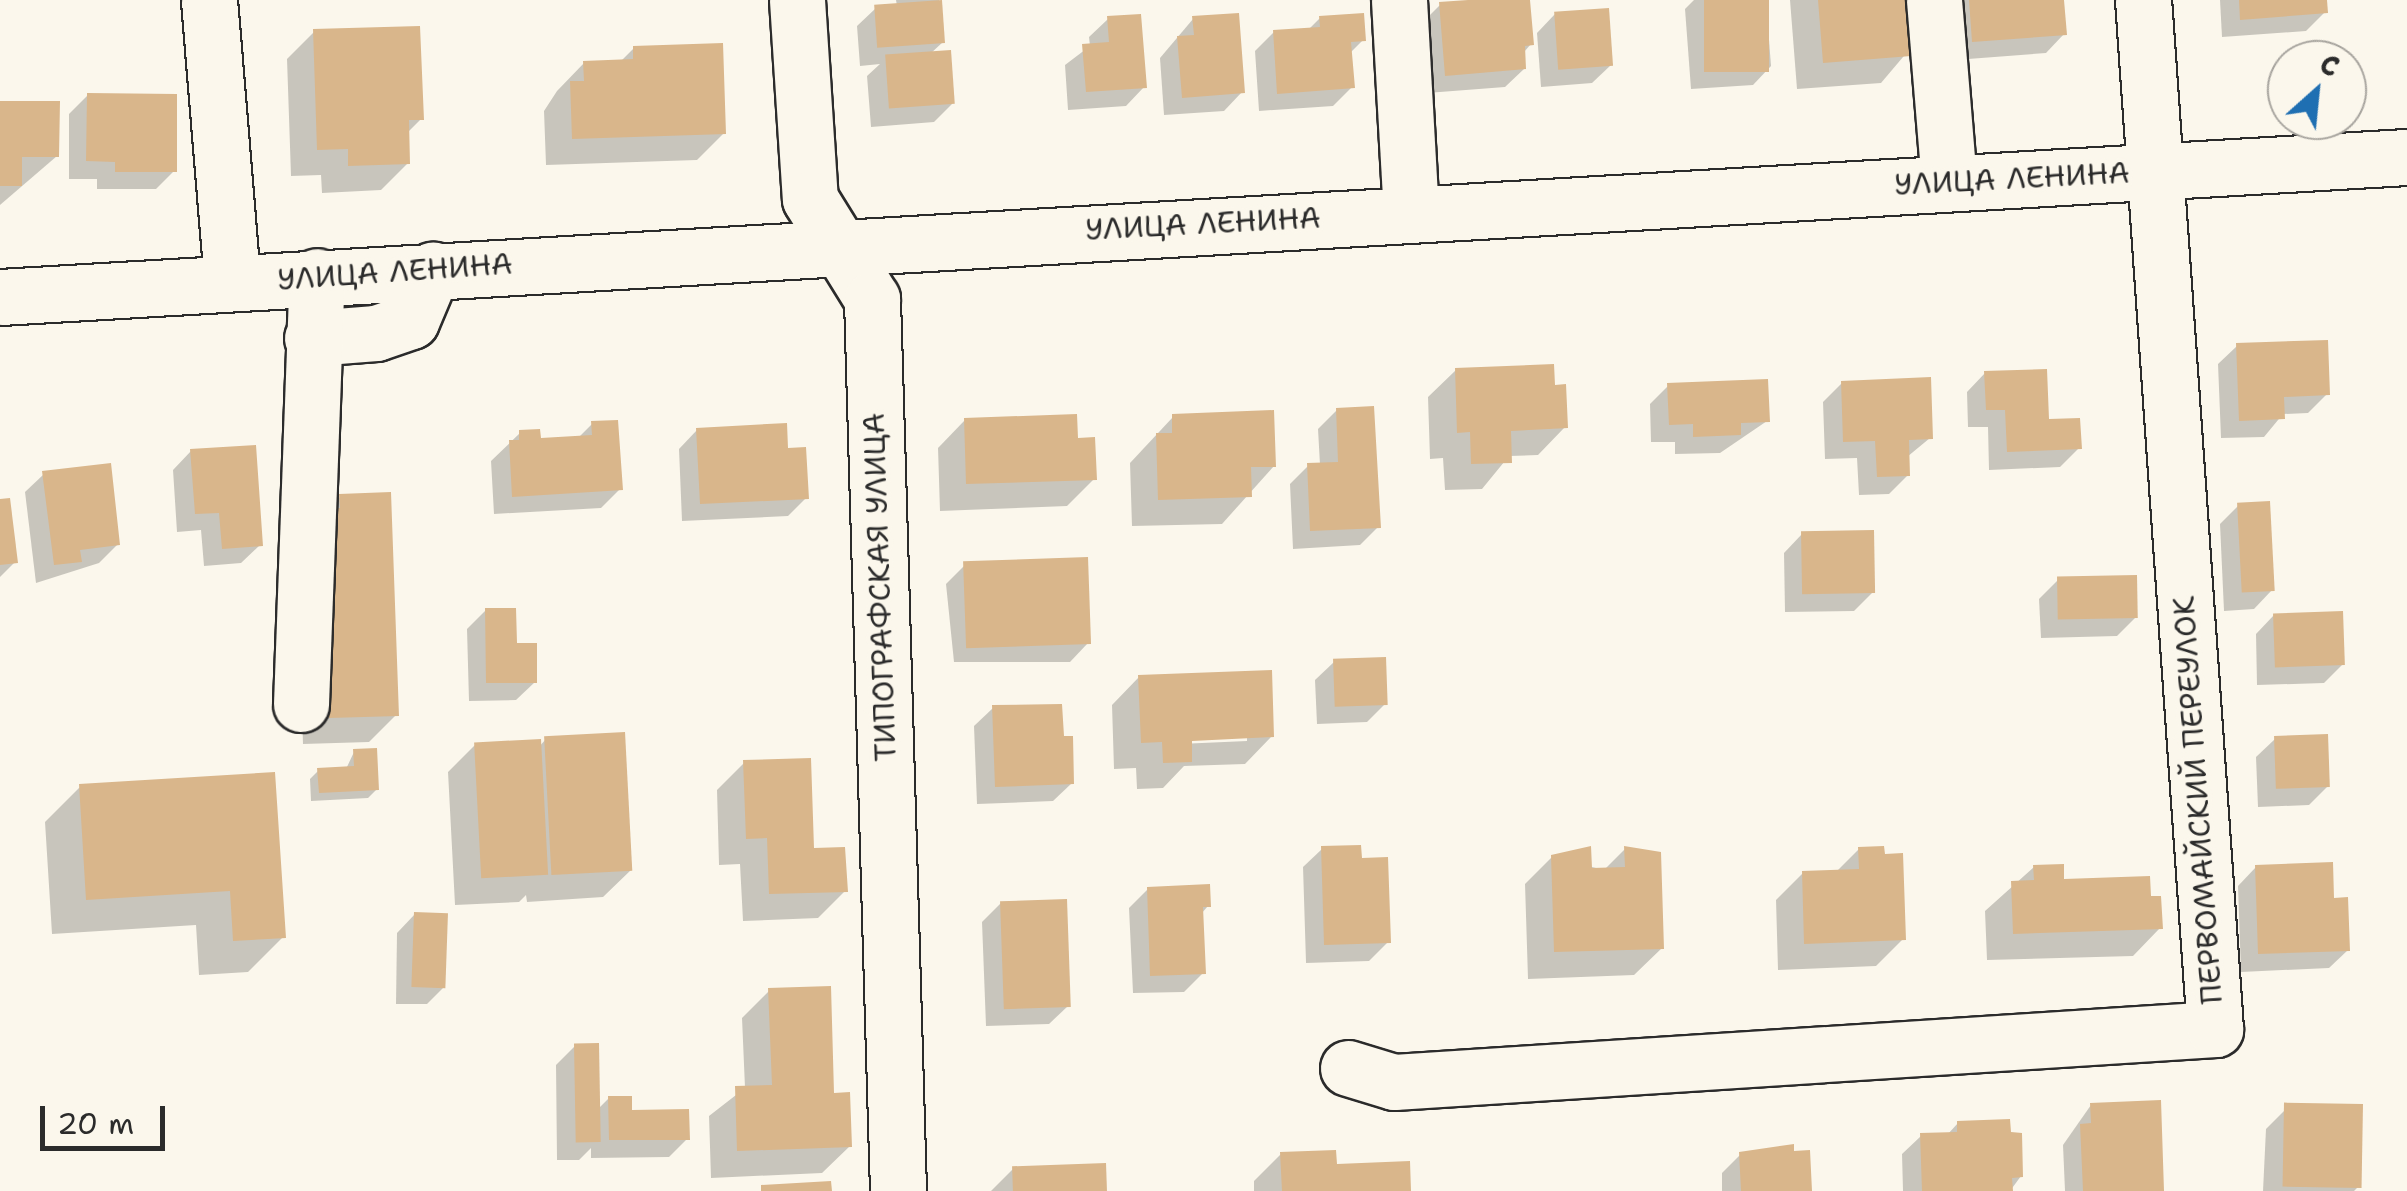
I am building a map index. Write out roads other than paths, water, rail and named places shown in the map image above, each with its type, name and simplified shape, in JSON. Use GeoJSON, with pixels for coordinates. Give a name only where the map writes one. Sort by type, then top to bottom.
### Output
{"type":"FeatureCollection","features":[{"type":"Feature","properties":{"kind":"street"},"geometry":{"type":"LineString","coordinates":[[208,0],[232,282]]}},
{"type":"Feature","properties":{"kind":"street","name":"ТИПОГРАФСКАЯ УЛИЦА"},"geometry":{"type":"LineString","coordinates":[[798,0],[810,199],[872,299],[898,1191]]}},
{"type":"Feature","properties":{"kind":"street"},"geometry":{"type":"LineString","coordinates":[[1399,0],[1411,212]]}},
{"type":"Feature","properties":{"kind":"street"},"geometry":{"type":"LineString","coordinates":[[1934,0],[1949,182]]}},
{"type":"Feature","properties":{"kind":"street","name":"ПЕРВОМАЙСКИЙ ПЕРЕУЛОК"},"geometry":{"type":"LineString","coordinates":[[1348,1068],[1394,1082],[2216,1030],[2152,171],[2143,0]]}},
{"type":"Feature","properties":{"kind":"street","name":"УЛИЦА ЛЕНИНА"},"geometry":{"type":"LineString","coordinates":[[0,297],[840,244],[2407,157]]}},
{"type":"Feature","properties":{"kind":"street"},"geometry":{"type":"LineString","coordinates":[[312,338],[376,334],[411,321],[433,269]]}},
{"type":"Feature","properties":{"kind":"street"},"geometry":{"type":"LineString","coordinates":[[301,704],[317,276]]}}]}
